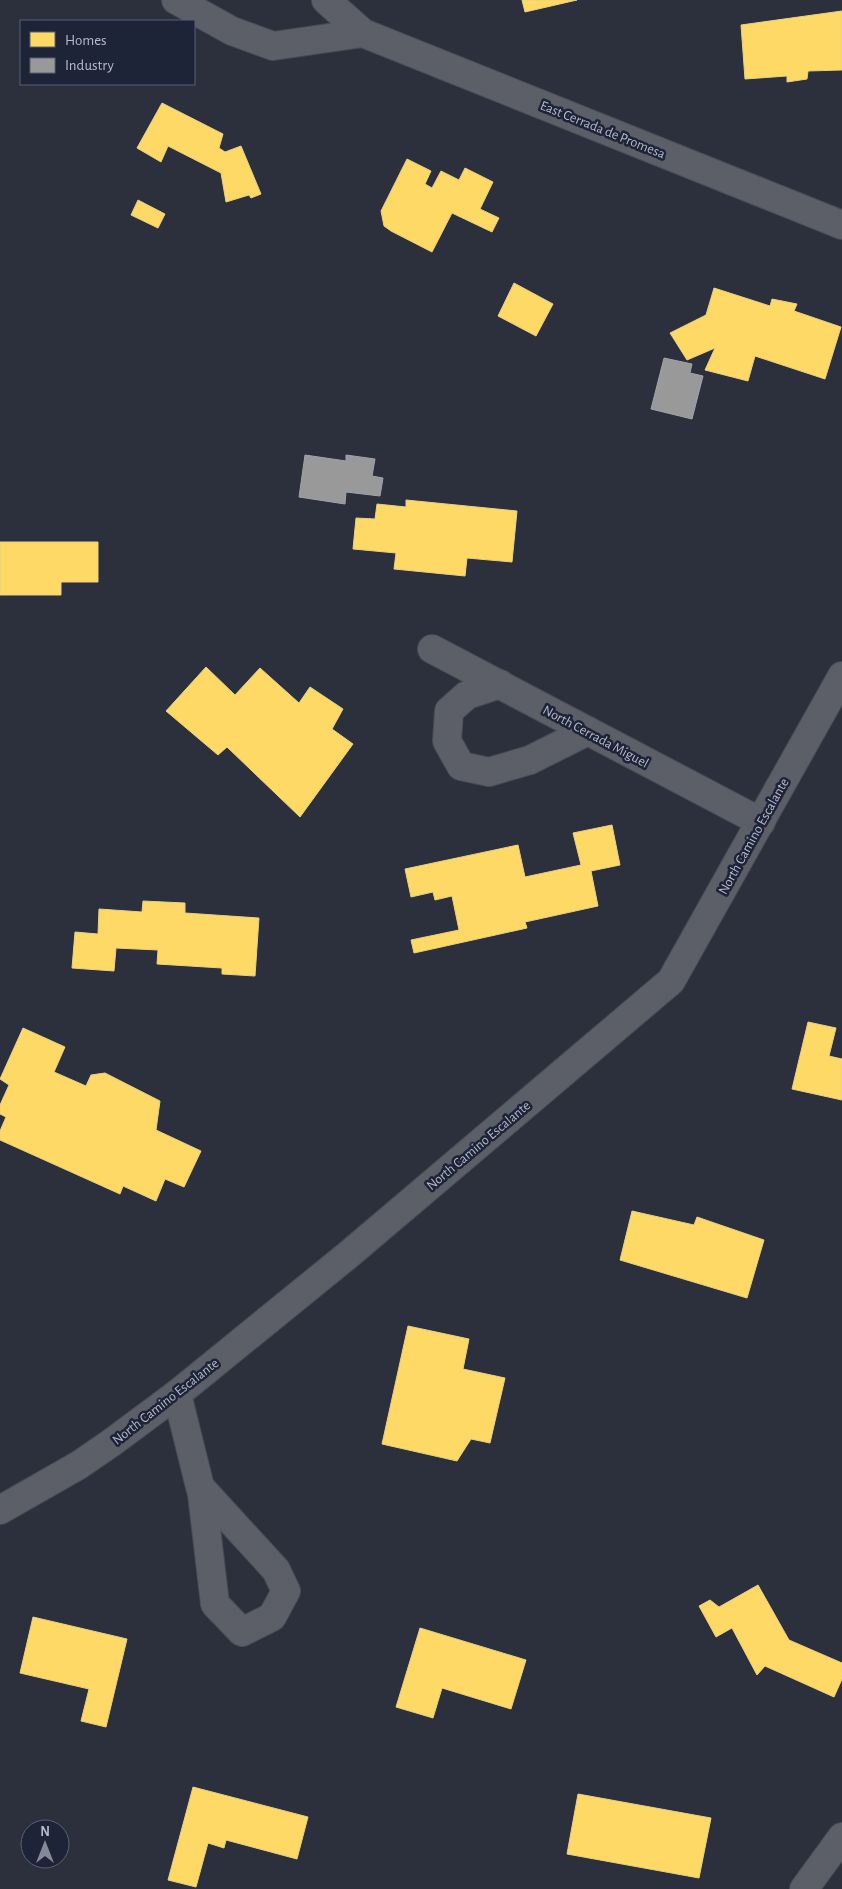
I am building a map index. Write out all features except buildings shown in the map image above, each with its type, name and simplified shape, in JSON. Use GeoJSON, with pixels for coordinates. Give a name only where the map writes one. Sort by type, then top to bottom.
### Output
{"type":"FeatureCollection","features":[{"type":"Feature","properties":{"kind":"street"},"geometry":{"type":"LineString","coordinates":[[176,0],[232,31],[273,46],[363,33]]}},
{"type":"Feature","properties":{"kind":"street","name":"East Cerrada de Promesa"},"geometry":{"type":"LineString","coordinates":[[326,0],[363,33],[842,226]]}},
{"type":"Feature","properties":{"kind":"street","name":"North Cerrada Miguel"},"geometry":{"type":"LineString","coordinates":[[432,649],[760,822]]}},
{"type":"Feature","properties":{"kind":"street","name":"North Camino Escalante"},"geometry":{"type":"LineString","coordinates":[[0,1510],[82,1463],[177,1394],[348,1255],[671,981],[842,676]]}},
{"type":"Feature","properties":{"kind":"street"},"geometry":{"type":"LineString","coordinates":[[500,684],[467,695],[450,711],[447,741],[461,766],[489,772],[530,760],[588,731]]}},
{"type":"Feature","properties":{"kind":"street"},"geometry":{"type":"LineString","coordinates":[[177,1394],[200,1487],[215,1604],[242,1632],[272,1617],[286,1591],[276,1570],[200,1487]]}},
{"type":"Feature","properties":{"kind":"street"},"geometry":{"type":"LineString","coordinates":[[804,1889],[842,1837]]}}]}
